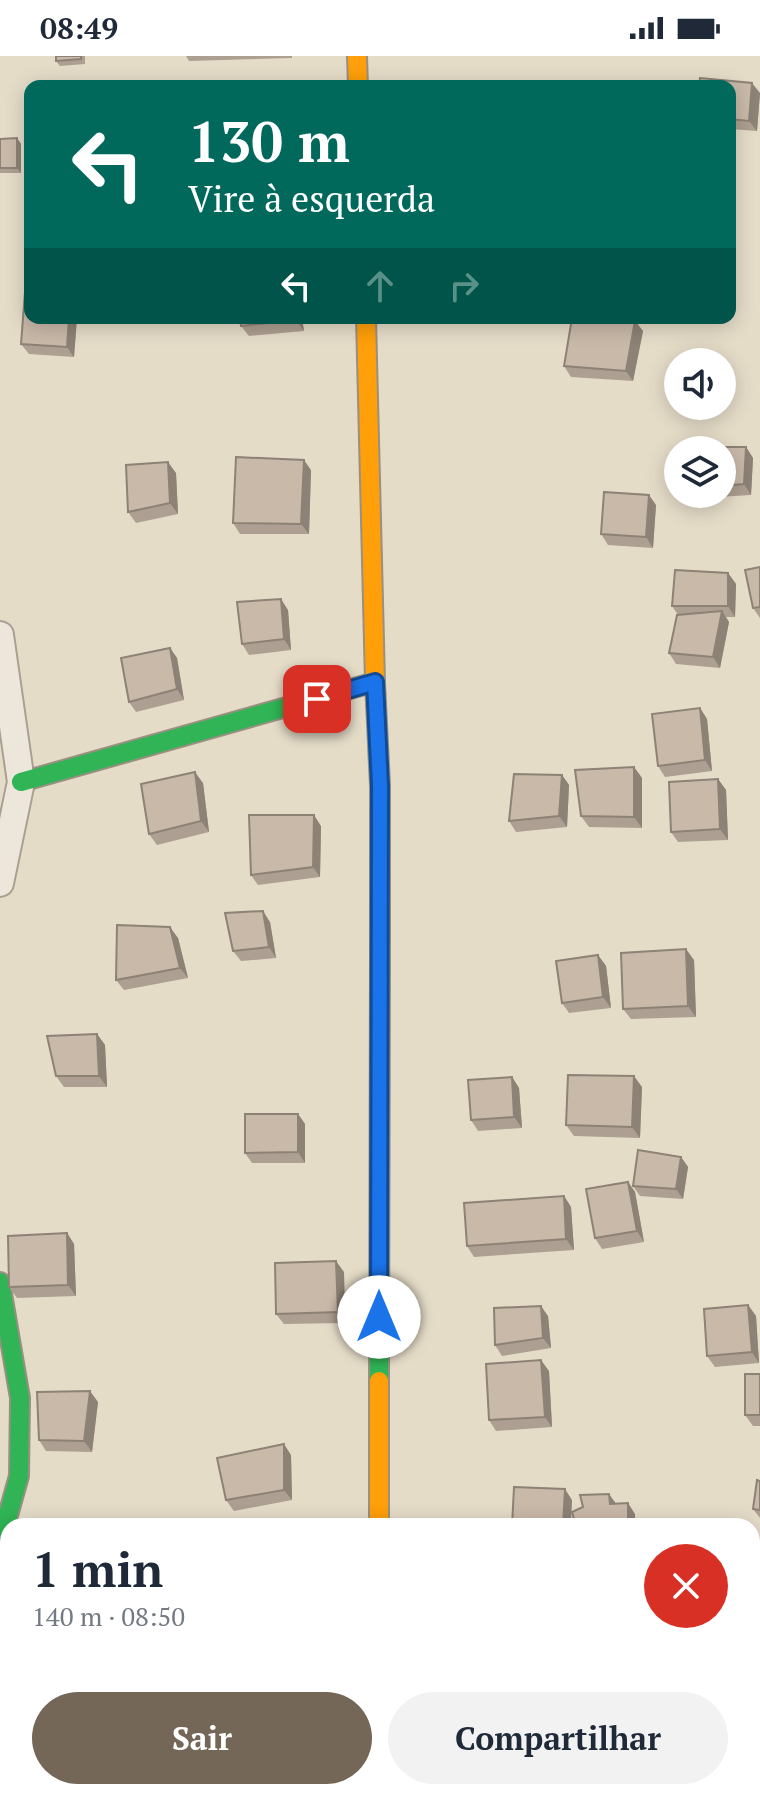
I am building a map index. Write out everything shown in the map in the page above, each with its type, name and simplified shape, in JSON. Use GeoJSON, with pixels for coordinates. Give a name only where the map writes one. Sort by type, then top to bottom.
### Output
{"type":"FeatureCollection","features":[{"type":"Feature","properties":{"kind":"main road"},"geometry":{"type":"LineString","coordinates":[[357,56],[358,80]]}},
{"type":"Feature","properties":{"kind":"main road"},"geometry":{"type":"LineString","coordinates":[[366,324],[380,786],[379,1518]]}},
{"type":"Feature","properties":{"kind":"main road"},"geometry":{"type":"LineString","coordinates":[[21,782],[375,682]]}},
{"type":"Feature","properties":{"kind":"main road"},"geometry":{"type":"LineString","coordinates":[[0,1282],[20,1398],[19,1476],[7,1518]]}},
{"type":"Feature","properties":{"kind":"street"},"geometry":{"type":"LineString","coordinates":[[0,635],[21,782],[0,883]]}},
{"type":"Feature","properties":{"kind":"building"},"geometry":{"type":"Polygon","coordinates":[[[56,56],[81,56],[81,59],[56,61],[56,56]]]}},
{"type":"Feature","properties":{"kind":"building"},"geometry":{"type":"Polygon","coordinates":[[[736,81],[752,83],[749,121],[736,120],[736,81]]]}},
{"type":"Feature","properties":{"kind":"building"},"geometry":{"type":"Polygon","coordinates":[[[17,138],[17,168],[0,168],[0,139],[17,138]]]}},
{"type":"Feature","properties":{"kind":"building"},"geometry":{"type":"Polygon","coordinates":[[[24,305],[24,324],[69,324],[67,347],[21,344],[24,305]]]}},
{"type":"Feature","properties":{"kind":"building"},"geometry":{"type":"Polygon","coordinates":[[[571,324],[634,324],[626,371],[564,366],[571,324]]]}},
{"type":"Feature","properties":{"kind":"building"},"geometry":{"type":"Polygon","coordinates":[[[736,447],[746,447],[744,484],[736,485],[736,447]]]}},
{"type":"Feature","properties":{"kind":"building"},"geometry":{"type":"Polygon","coordinates":[[[236,457],[304,460],[301,524],[233,523],[236,457]]]}},
{"type":"Feature","properties":{"kind":"building"},"geometry":{"type":"Polygon","coordinates":[[[168,462],[170,503],[128,512],[126,465],[168,462]]]}},
{"type":"Feature","properties":{"kind":"building"},"geometry":{"type":"Polygon","coordinates":[[[604,492],[649,495],[646,537],[601,534],[604,492]]]}},
{"type":"Feature","properties":{"kind":"building"},"geometry":{"type":"Polygon","coordinates":[[[760,567],[760,607],[753,608],[745,570],[760,567]]]}},
{"type":"Feature","properties":{"kind":"building"},"geometry":{"type":"Polygon","coordinates":[[[675,570],[728,573],[728,606],[672,606],[675,570]]]}},
{"type":"Feature","properties":{"kind":"building"},"geometry":{"type":"Polygon","coordinates":[[[281,599],[284,639],[242,644],[237,602],[281,599]]]}},
{"type":"Feature","properties":{"kind":"building"},"geometry":{"type":"Polygon","coordinates":[[[722,611],[713,657],[669,653],[677,615],[722,611]]]}},
{"type":"Feature","properties":{"kind":"building"},"geometry":{"type":"Polygon","coordinates":[[[170,648],[177,689],[129,702],[121,658],[170,648]]]}},
{"type":"Feature","properties":{"kind":"building"},"geometry":{"type":"Polygon","coordinates":[[[700,708],[705,760],[658,766],[652,714],[700,708]]]}},
{"type":"Feature","properties":{"kind":"building"},"geometry":{"type":"Polygon","coordinates":[[[634,767],[634,817],[581,816],[575,770],[634,767]]]}},
{"type":"Feature","properties":{"kind":"building"},"geometry":{"type":"Polygon","coordinates":[[[195,772],[201,821],[149,834],[141,784],[195,772]]]}},
{"type":"Feature","properties":{"kind":"building"},"geometry":{"type":"Polygon","coordinates":[[[514,774],[562,775],[559,816],[509,821],[514,774]]]}},
{"type":"Feature","properties":{"kind":"building"},"geometry":{"type":"Polygon","coordinates":[[[718,779],[720,829],[671,832],[669,782],[718,779]]]}},
{"type":"Feature","properties":{"kind":"building"},"geometry":{"type":"Polygon","coordinates":[[[249,815],[314,815],[313,867],[251,875],[249,815]]]}},
{"type":"Feature","properties":{"kind":"building"},"geometry":{"type":"Polygon","coordinates":[[[263,911],[269,947],[233,951],[225,913],[263,911]]]}},
{"type":"Feature","properties":{"kind":"building"},"geometry":{"type":"Polygon","coordinates":[[[117,925],[170,927],[180,968],[116,980],[117,925]]]}},
{"type":"Feature","properties":{"kind":"building"},"geometry":{"type":"Polygon","coordinates":[[[686,949],[688,1006],[623,1009],[621,953],[686,949]]]}},
{"type":"Feature","properties":{"kind":"building"},"geometry":{"type":"Polygon","coordinates":[[[598,955],[603,997],[562,1003],[556,961],[598,955]]]}},
{"type":"Feature","properties":{"kind":"building"},"geometry":{"type":"Polygon","coordinates":[[[97,1034],[99,1076],[56,1076],[47,1036],[97,1034]]]}},
{"type":"Feature","properties":{"kind":"building"},"geometry":{"type":"Polygon","coordinates":[[[568,1075],[634,1076],[632,1127],[566,1125],[568,1075]]]}},
{"type":"Feature","properties":{"kind":"building"},"geometry":{"type":"Polygon","coordinates":[[[512,1077],[514,1117],[471,1120],[468,1080],[512,1077]]]}},
{"type":"Feature","properties":{"kind":"building"},"geometry":{"type":"Polygon","coordinates":[[[245,1114],[298,1114],[298,1152],[245,1153],[245,1114]]]}},
{"type":"Feature","properties":{"kind":"building"},"geometry":{"type":"Polygon","coordinates":[[[638,1150],[681,1157],[676,1189],[633,1186],[638,1150]]]}},
{"type":"Feature","properties":{"kind":"building"},"geometry":{"type":"Polygon","coordinates":[[[628,1182],[637,1231],[595,1238],[586,1189],[628,1182]]]}},
{"type":"Feature","properties":{"kind":"building"},"geometry":{"type":"Polygon","coordinates":[[[564,1196],[566,1239],[467,1246],[464,1203],[564,1196]]]}},
{"type":"Feature","properties":{"kind":"building"},"geometry":{"type":"Polygon","coordinates":[[[67,1233],[68,1285],[9,1287],[8,1236],[67,1233]]]}},
{"type":"Feature","properties":{"kind":"building"},"geometry":{"type":"Polygon","coordinates":[[[336,1261],[338,1312],[276,1314],[275,1263],[336,1261]]]}},
{"type":"Feature","properties":{"kind":"building"},"geometry":{"type":"Polygon","coordinates":[[[748,1305],[752,1352],[707,1356],[704,1309],[748,1305]]]}},
{"type":"Feature","properties":{"kind":"building"},"geometry":{"type":"Polygon","coordinates":[[[541,1306],[543,1338],[495,1345],[494,1308],[541,1306]]]}},
{"type":"Feature","properties":{"kind":"building"},"geometry":{"type":"Polygon","coordinates":[[[541,1360],[545,1417],[489,1420],[486,1364],[541,1360]]]}},
{"type":"Feature","properties":{"kind":"building"},"geometry":{"type":"Polygon","coordinates":[[[745,1374],[760,1374],[760,1415],[745,1415],[745,1374]]]}},
{"type":"Feature","properties":{"kind":"building"},"geometry":{"type":"Polygon","coordinates":[[[90,1391],[84,1441],[39,1440],[37,1392],[90,1391]]]}},
{"type":"Feature","properties":{"kind":"building"},"geometry":{"type":"Polygon","coordinates":[[[284,1444],[284,1490],[226,1500],[217,1458],[284,1444]]]}},
{"type":"Feature","properties":{"kind":"building"},"geometry":{"type":"Polygon","coordinates":[[[757,1480],[760,1481],[760,1510],[753,1509],[757,1480]]]}},
{"type":"Feature","properties":{"kind":"building"},"geometry":{"type":"Polygon","coordinates":[[[514,1487],[565,1489],[563,1518],[512,1518],[514,1487]]]}},
{"type":"Feature","properties":{"kind":"building"},"geometry":{"type":"Polygon","coordinates":[[[609,1494],[610,1504],[628,1503],[628,1518],[574,1518],[572,1512],[583,1507],[580,1495],[609,1494]]]}},
{"type":"Feature","properties":{"kind":"traffic: fast"},"geometry":{"type":"LineString","coordinates":[[21,782],[375,682]]}},
{"type":"Feature","properties":{"kind":"traffic: fast"},"geometry":{"type":"LineString","coordinates":[[379,1381],[380,957]]}},
{"type":"Feature","properties":{"kind":"traffic: fast"},"geometry":{"type":"LineString","coordinates":[[0,1282],[20,1398],[19,1476],[7,1518]]}},
{"type":"Feature","properties":{"kind":"traffic: slow"},"geometry":{"type":"LineString","coordinates":[[357,56],[358,80]]}},
{"type":"Feature","properties":{"kind":"traffic: slow"},"geometry":{"type":"LineString","coordinates":[[366,324],[380,786],[380,957]]}},
{"type":"Feature","properties":{"kind":"traffic: slow"},"geometry":{"type":"LineString","coordinates":[[379,1381],[379,1518]]}},
{"type":"Feature","properties":{"kind":"route"},"geometry":{"type":"LineString","coordinates":[[317,699],[375,682],[380,786],[379,1317]]}}]}
